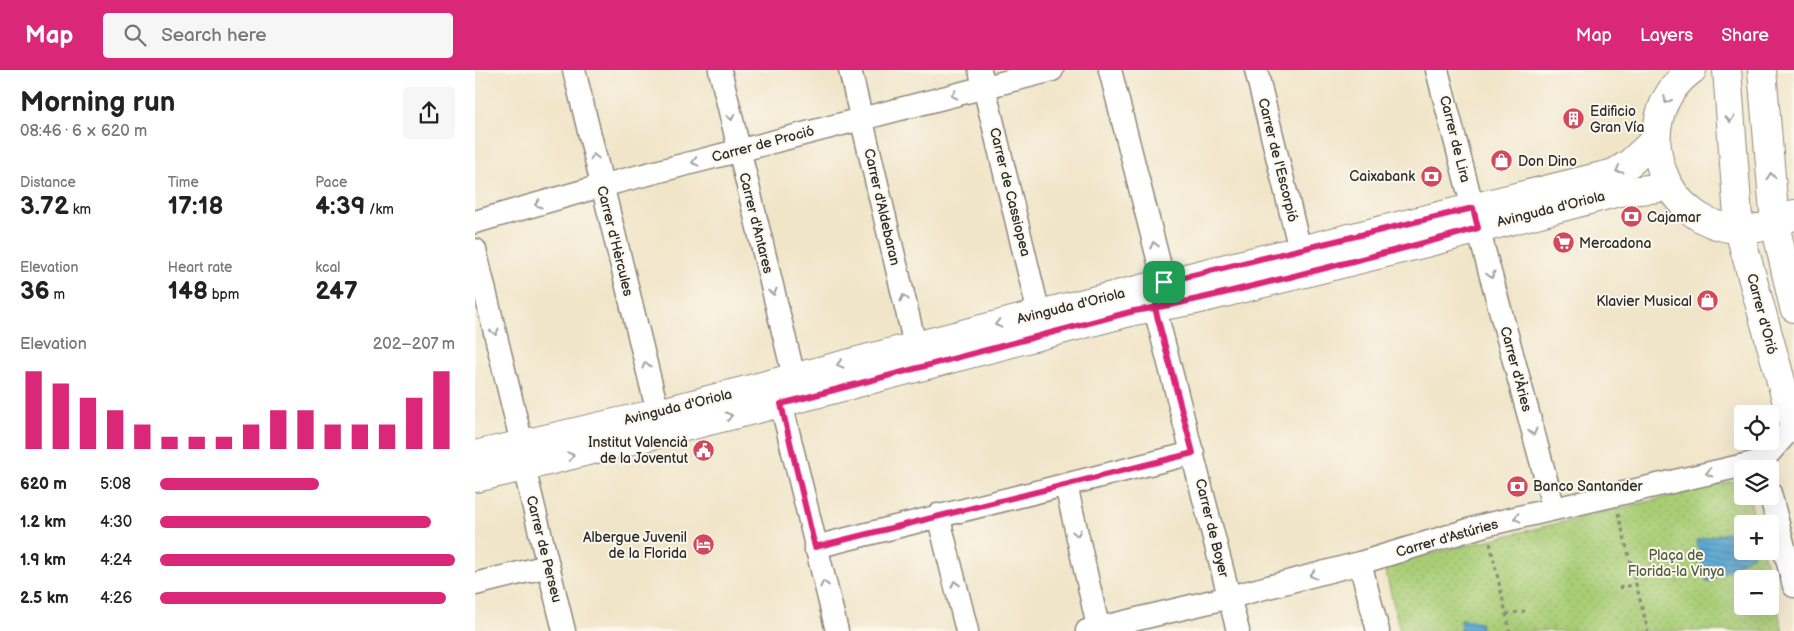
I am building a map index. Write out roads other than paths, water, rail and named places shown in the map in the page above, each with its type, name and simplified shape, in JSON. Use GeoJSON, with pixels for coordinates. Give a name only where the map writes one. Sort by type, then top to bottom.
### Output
{"type":"FeatureCollection","features":[{"type":"Feature","properties":{"kind":"main road"},"geometry":{"type":"LineString","coordinates":[[1692,70],[1676,85],[1665,101],[1659,119],[1656,139],[1659,164],[1669,188],[1687,209],[1711,224],[1739,230],[1757,229],[1785,219]]}},
{"type":"Feature","properties":{"kind":"main road","name":"Carrer d'Orió"},"geometry":{"type":"LineString","coordinates":[[1727,70],[1739,230],[1794,427]]}},
{"type":"Feature","properties":{"kind":"main road"},"geometry":{"type":"LineString","coordinates":[[1762,70],[1785,219],[1794,308]]}},
{"type":"Feature","properties":{"kind":"main road","name":"Avinguda d'Oriola"},"geometry":{"type":"LineString","coordinates":[[475,454],[523,456],[781,404],[1134,311],[1155,308],[1438,240],[1475,218],[1614,173],[1630,163],[1656,139]]}},
{"type":"Feature","properties":{"kind":"main road","name":"Avinguda d'Oriola"},"geometry":{"type":"LineString","coordinates":[[475,478],[523,456],[658,413],[794,376],[1164,282],[1300,250],[1619,192],[1669,188]]}},
{"type":"Feature","properties":{"kind":"street","name":"Carrer d'Hèrcules"},"geometry":{"type":"LineString","coordinates":[[574,70],[658,413]]}},
{"type":"Feature","properties":{"kind":"street","name":"Carrer d'Antares"},"geometry":{"type":"LineString","coordinates":[[720,70],[794,376]]}},
{"type":"Feature","properties":{"kind":"street","name":"Carrer d'Aldebaran"},"geometry":{"type":"LineString","coordinates":[[850,70],[915,345]]}},
{"type":"Feature","properties":{"kind":"street","name":"Carrer de Proció"},"geometry":{"type":"LineString","coordinates":[[475,222],[601,186],[739,152],[861,118],[983,78],[1052,70]]}},
{"type":"Feature","properties":{"kind":"street"},"geometry":{"type":"LineString","coordinates":[[1110,70],[1164,282],[1155,308]]}},
{"type":"Feature","properties":{"kind":"street","name":"Carrer de l'Escorpió"},"geometry":{"type":"LineString","coordinates":[[1256,70],[1300,250]]}},
{"type":"Feature","properties":{"kind":"street","name":"Carrer de Lira"},"geometry":{"type":"LineString","coordinates":[[1437,70],[1475,218]]}},
{"type":"Feature","properties":{"kind":"street","name":"Carrer de Cassiopea"},"geometry":{"type":"LineString","coordinates":[[983,78],[1039,314]]}},
{"type":"Feature","properties":{"kind":"street","name":"Carrer d'Àries"},"geometry":{"type":"LineString","coordinates":[[1475,218],[1554,510]]}},
{"type":"Feature","properties":{"kind":"street","name":"Carrer de Perseu"},"geometry":{"type":"LineString","coordinates":[[475,250],[563,631]]}},
{"type":"Feature","properties":{"kind":"street","name":"Carrer de Boyer"},"geometry":{"type":"LineString","coordinates":[[1155,308],[1238,631]]}},
{"type":"Feature","properties":{"kind":"street"},"geometry":{"type":"LineString","coordinates":[[781,404],[837,631]]}},
{"type":"Feature","properties":{"kind":"street","name":"Carrer d'Astúries"},"geometry":{"type":"LineString","coordinates":[[1767,460],[1794,427]]}},
{"type":"Feature","properties":{"kind":"street"},"geometry":{"type":"LineString","coordinates":[[815,547],[937,515],[1193,453]]}},
{"type":"Feature","properties":{"kind":"street","name":"Carrer d'Astúries"},"geometry":{"type":"LineString","coordinates":[[1095,630],[1360,562],[1485,525],[1734,471]]}},
{"type":"Feature","properties":{"kind":"street"},"geometry":{"type":"LineString","coordinates":[[1066,485],[1095,630]]}},
{"type":"Feature","properties":{"kind":"street"},"geometry":{"type":"LineString","coordinates":[[1773,505],[1794,586]]}},
{"type":"Feature","properties":{"kind":"street"},"geometry":{"type":"LineString","coordinates":[[937,515],[967,631]]}},
{"type":"Feature","properties":{"kind":"street"},"geometry":{"type":"LineString","coordinates":[[1360,562],[1378,631]]}},
{"type":"Feature","properties":{"kind":"street"},"geometry":{"type":"LineString","coordinates":[[475,584],[548,566]]}},
{"type":"Feature","properties":{"kind":"water"},"geometry":{"type":"Polygon","coordinates":[[[1734,531],[1734,560],[1744,560],[1707,583],[1696,540],[1734,531]]]}},
{"type":"Feature","properties":{"kind":"water"},"geometry":{"type":"Polygon","coordinates":[[[1461,619],[1481,622],[1480,631],[1460,631],[1461,619]]]}},
{"type":"Feature","properties":{"kind":"place","name":"Edificio Gran Vía"},"geometry":{"type":"Point","coordinates":[1574,119]}},
{"type":"Feature","properties":{"kind":"place","name":"Don Dino"},"geometry":{"type":"Point","coordinates":[1502,161]}},
{"type":"Feature","properties":{"kind":"place","name":"Caixabank"},"geometry":{"type":"Point","coordinates":[1431,176]}},
{"type":"Feature","properties":{"kind":"place","name":"Cajamar"},"geometry":{"type":"Point","coordinates":[1631,217]}},
{"type":"Feature","properties":{"kind":"place","name":"Mercadona"},"geometry":{"type":"Point","coordinates":[1563,243]}},
{"type":"Feature","properties":{"kind":"place","name":"Klavier Musical"},"geometry":{"type":"Point","coordinates":[1708,301]}},
{"type":"Feature","properties":{"kind":"place","name":"Institut Valencià de la Joventut"},"geometry":{"type":"Point","coordinates":[704,450]}},
{"type":"Feature","properties":{"kind":"place","name":"Banco Santander"},"geometry":{"type":"Point","coordinates":[1517,486]}},
{"type":"Feature","properties":{"kind":"place","name":"Albergue Juvenil de la Florida"},"geometry":{"type":"Point","coordinates":[703,545]}},
{"type":"Feature","properties":{"kind":"park label","name":"Plaça de Florida-la Vinya"},"geometry":{"type":"Point","coordinates":[1676,564]}}]}
